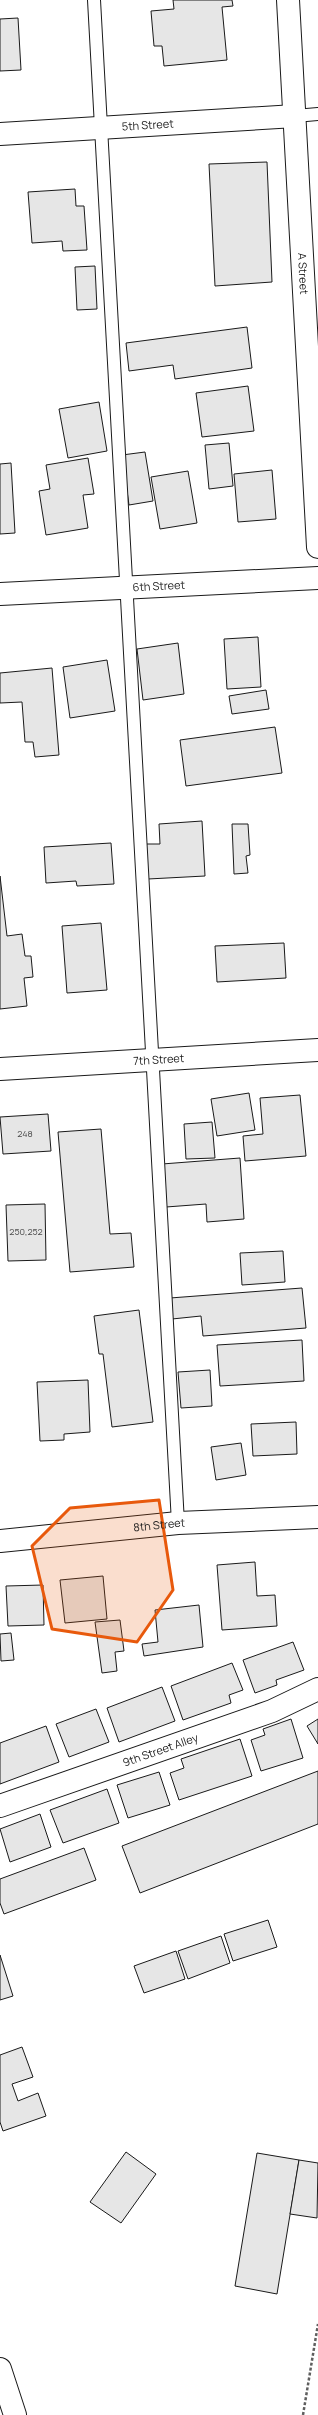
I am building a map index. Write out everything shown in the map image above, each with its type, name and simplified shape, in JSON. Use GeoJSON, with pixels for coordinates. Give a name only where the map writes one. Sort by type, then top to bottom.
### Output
{"type":"FeatureCollection","features":[{"type":"Feature","properties":{"kind":"street","name":"A Street"},"geometry":{"type":"LineString","coordinates":[[288,0],[318,548]]}},
{"type":"Feature","properties":{"kind":"street","name":"5th Street"},"geometry":{"type":"LineString","coordinates":[[0,134],[102,129],[295,116]]}},
{"type":"Feature","properties":{"kind":"street","name":"6th Street"},"geometry":{"type":"LineString","coordinates":[[0,594],[318,578]]}},
{"type":"Feature","properties":{"kind":"street","name":"7th Street"},"geometry":{"type":"LineString","coordinates":[[0,1069],[318,1050]]}},
{"type":"Feature","properties":{"kind":"street","name":"8th Street"},"geometry":{"type":"LineString","coordinates":[[0,1541],[178,1523],[318,1517]]}},
{"type":"Feature","properties":{"kind":"street","name":"9th Street Alley"},"geometry":{"type":"LineString","coordinates":[[0,1806],[272,1711],[318,1689]]}},
{"type":"Feature","properties":{"kind":"street"},"geometry":{"type":"LineString","coordinates":[[0,2369],[15,2415]]}},
{"type":"Feature","properties":{"kind":"lane"},"geometry":{"type":"LineString","coordinates":[[94,0],[178,1523]]}},
{"type":"Feature","properties":{"kind":"lane"},"geometry":{"type":"LineString","coordinates":[[295,116],[318,114]]}},
{"type":"Feature","properties":{"kind":"path"},"geometry":{"type":"LineString","coordinates":[[303,2415],[318,2324]]}},
{"type":"Feature","properties":{"kind":"highlighted area"},"geometry":{"type":"Polygon","coordinates":[[[159,1500],[173,1590],[137,1642],[52,1629],[32,1546],[70,1508],[159,1500]]]}},
{"type":"Feature","properties":{"kind":"building"},"geometry":{"type":"Polygon","coordinates":[[[173,0],[232,0],[233,6],[222,7],[227,60],[164,66],[162,46],[154,46],[151,11],[174,9],[173,0]]]}},
{"type":"Feature","properties":{"kind":"building"},"geometry":{"type":"Polygon","coordinates":[[[18,18],[21,70],[0,71],[0,19],[18,18]]]}},
{"type":"Feature","properties":{"kind":"building"},"geometry":{"type":"Polygon","coordinates":[[[267,162],[272,282],[215,286],[209,164],[267,162]]]}},
{"type":"Feature","properties":{"kind":"building"},"geometry":{"type":"Polygon","coordinates":[[[75,189],[76,206],[84,206],[87,250],[63,251],[62,241],[32,243],[28,192],[75,189]]]}},
{"type":"Feature","properties":{"kind":"building"},"geometry":{"type":"Polygon","coordinates":[[[95,266],[97,309],[77,310],[75,267],[95,266]]]}},
{"type":"Feature","properties":{"kind":"building"},"geometry":{"type":"Polygon","coordinates":[[[247,327],[252,368],[175,379],[173,365],[129,371],[126,343],[247,327]]]}},
{"type":"Feature","properties":{"kind":"building"},"geometry":{"type":"Polygon","coordinates":[[[248,386],[254,431],[202,437],[196,393],[248,386]]]}},
{"type":"Feature","properties":{"kind":"building"},"geometry":{"type":"Polygon","coordinates":[[[99,402],[107,451],[68,458],[59,409],[99,402]]]}},
{"type":"Feature","properties":{"kind":"building"},"geometry":{"type":"Polygon","coordinates":[[[229,443],[233,486],[209,489],[205,445],[229,443]]]}},
{"type":"Feature","properties":{"kind":"building"},"geometry":{"type":"Polygon","coordinates":[[[145,452],[153,501],[129,505],[122,455],[145,452]]]}},
{"type":"Feature","properties":{"kind":"building"},"geometry":{"type":"Polygon","coordinates":[[[88,458],[94,494],[83,495],[88,528],[46,535],[39,491],[50,489],[46,465],[88,458]]]}},
{"type":"Feature","properties":{"kind":"building"},"geometry":{"type":"Polygon","coordinates":[[[11,463],[15,533],[0,534],[0,464],[11,463]]]}},
{"type":"Feature","properties":{"kind":"building"},"geometry":{"type":"Polygon","coordinates":[[[272,470],[276,519],[238,522],[234,474],[272,470]]]}},
{"type":"Feature","properties":{"kind":"building"},"geometry":{"type":"Polygon","coordinates":[[[188,471],[197,523],[160,529],[151,477],[188,471]]]}},
{"type":"Feature","properties":{"kind":"building"},"geometry":{"type":"Polygon","coordinates":[[[258,637],[261,687],[227,689],[224,639],[258,637]]]}},
{"type":"Feature","properties":{"kind":"building"},"geometry":{"type":"Polygon","coordinates":[[[178,643],[184,694],[143,700],[137,649],[178,643]]]}},
{"type":"Feature","properties":{"kind":"building"},"geometry":{"type":"Polygon","coordinates":[[[107,660],[115,711],[70,718],[63,667],[107,660]]]}},
{"type":"Feature","properties":{"kind":"building"},"geometry":{"type":"Polygon","coordinates":[[[52,668],[59,755],[35,757],[33,742],[25,742],[22,702],[0,703],[0,673],[52,668]]]}},
{"type":"Feature","properties":{"kind":"building"},"geometry":{"type":"Polygon","coordinates":[[[266,690],[269,709],[232,714],[229,696],[266,690]]]}},
{"type":"Feature","properties":{"kind":"building"},"geometry":{"type":"Polygon","coordinates":[[[275,727],[282,773],[186,786],[180,740],[275,727]]]}},
{"type":"Feature","properties":{"kind":"building"},"geometry":{"type":"Polygon","coordinates":[[[202,821],[205,876],[148,879],[146,844],[160,844],[159,824],[202,821]]]}},
{"type":"Feature","properties":{"kind":"building"},"geometry":{"type":"Polygon","coordinates":[[[232,824],[248,824],[250,855],[246,856],[248,873],[234,874],[232,824]]]}},
{"type":"Feature","properties":{"kind":"building"},"geometry":{"type":"Polygon","coordinates":[[[111,843],[114,884],[77,886],[76,881],[46,883],[44,847],[111,843]]]}},
{"type":"Feature","properties":{"kind":"building"},"geometry":{"type":"Polygon","coordinates":[[[0,876],[7,936],[22,934],[25,956],[31,956],[33,977],[24,978],[27,1006],[0,1009],[0,876]]]}},
{"type":"Feature","properties":{"kind":"building"},"geometry":{"type":"Polygon","coordinates":[[[101,923],[107,990],[67,993],[62,926],[101,923]]]}},
{"type":"Feature","properties":{"kind":"building"},"geometry":{"type":"Polygon","coordinates":[[[284,943],[286,978],[217,982],[215,946],[284,943]]]}},
{"type":"Feature","properties":{"kind":"building"},"geometry":{"type":"Polygon","coordinates":[[[249,1093],[255,1130],[217,1136],[211,1099],[249,1093]]]}},
{"type":"Feature","properties":{"kind":"building"},"geometry":{"type":"Polygon","coordinates":[[[300,1095],[306,1156],[245,1161],[243,1136],[263,1134],[260,1098],[300,1095]]]}},
{"type":"Feature","properties":{"kind":"building"},"geometry":{"type":"Polygon","coordinates":[[[48,1114],[51,1151],[3,1154],[0,1117],[48,1114]]]}},
{"type":"Feature","properties":{"kind":"building"},"geometry":{"type":"Polygon","coordinates":[[[212,1122],[215,1158],[186,1159],[184,1124],[212,1122]]]}},
{"type":"Feature","properties":{"kind":"building"},"geometry":{"type":"Polygon","coordinates":[[[101,1129],[110,1234],[131,1233],[134,1267],[70,1272],[58,1132],[101,1129]]]}},
{"type":"Feature","properties":{"kind":"building"},"geometry":{"type":"Polygon","coordinates":[[[240,1158],[244,1219],[207,1222],[206,1204],[166,1207],[162,1164],[240,1158]]]}},
{"type":"Feature","properties":{"kind":"building"},"geometry":{"type":"Polygon","coordinates":[[[45,1204],[46,1260],[8,1261],[6,1205],[45,1204]]]}},
{"type":"Feature","properties":{"kind":"building"},"geometry":{"type":"Polygon","coordinates":[[[283,1251],[285,1282],[242,1285],[240,1253],[283,1251]]]}},
{"type":"Feature","properties":{"kind":"building"},"geometry":{"type":"Polygon","coordinates":[[[302,1288],[306,1328],[203,1336],[201,1316],[172,1319],[170,1298],[302,1288]]]}},
{"type":"Feature","properties":{"kind":"building"},"geometry":{"type":"Polygon","coordinates":[[[139,1310],[153,1422],[112,1427],[103,1354],[99,1354],[94,1316],[139,1310]]]}},
{"type":"Feature","properties":{"kind":"building"},"geometry":{"type":"Polygon","coordinates":[[[302,1340],[304,1381],[220,1386],[217,1345],[302,1340]]]}},
{"type":"Feature","properties":{"kind":"building"},"geometry":{"type":"Polygon","coordinates":[[[210,1370],[212,1406],[181,1408],[178,1372],[210,1370]]]}},
{"type":"Feature","properties":{"kind":"building"},"geometry":{"type":"Polygon","coordinates":[[[88,1380],[90,1432],[64,1434],[64,1440],[40,1441],[37,1382],[88,1380]]]}},
{"type":"Feature","properties":{"kind":"building"},"geometry":{"type":"Polygon","coordinates":[[[296,1422],[297,1454],[253,1456],[251,1424],[296,1422]]]}},
{"type":"Feature","properties":{"kind":"building"},"geometry":{"type":"Polygon","coordinates":[[[241,1443],[246,1475],[216,1480],[211,1447],[241,1443]]]}},
{"type":"Feature","properties":{"kind":"building"},"geometry":{"type":"Polygon","coordinates":[[[255,1562],[257,1596],[275,1595],[277,1626],[222,1630],[217,1565],[255,1562]]]}},
{"type":"Feature","properties":{"kind":"building"},"geometry":{"type":"Polygon","coordinates":[[[103,1576],[107,1619],[65,1623],[60,1580],[103,1576]]]}},
{"type":"Feature","properties":{"kind":"building"},"geometry":{"type":"Polygon","coordinates":[[[43,1585],[44,1625],[8,1626],[6,1586],[43,1585]]]}},
{"type":"Feature","properties":{"kind":"building"},"geometry":{"type":"Polygon","coordinates":[[[199,1605],[203,1647],[144,1656],[142,1644],[158,1642],[155,1610],[199,1605]]]}},
{"type":"Feature","properties":{"kind":"building"},"geometry":{"type":"Polygon","coordinates":[[[120,1620],[124,1651],[115,1652],[117,1671],[102,1673],[95,1622],[120,1620]]]}},
{"type":"Feature","properties":{"kind":"building"},"geometry":{"type":"Polygon","coordinates":[[[11,1633],[14,1660],[1,1661],[0,1634],[11,1633]]]}},
{"type":"Feature","properties":{"kind":"building"},"geometry":{"type":"Polygon","coordinates":[[[293,1642],[304,1670],[276,1680],[277,1685],[255,1693],[243,1660],[293,1642]]]}},
{"type":"Feature","properties":{"kind":"building"},"geometry":{"type":"Polygon","coordinates":[[[232,1663],[243,1690],[229,1695],[231,1703],[183,1720],[171,1686],[232,1663]]]}},
{"type":"Feature","properties":{"kind":"building"},"geometry":{"type":"Polygon","coordinates":[[[162,1687],[175,1721],[119,1742],[107,1708],[162,1687]]]}},
{"type":"Feature","properties":{"kind":"building"},"geometry":{"type":"Polygon","coordinates":[[[96,1709],[109,1742],[69,1757],[56,1724],[96,1709]]]}},
{"type":"Feature","properties":{"kind":"building"},"geometry":{"type":"Polygon","coordinates":[[[291,1719],[303,1758],[261,1771],[251,1740],[265,1735],[263,1729],[291,1719]]]}},
{"type":"Feature","properties":{"kind":"building"},"geometry":{"type":"Polygon","coordinates":[[[318,1719],[318,1744],[307,1726],[318,1719]]]}},
{"type":"Feature","properties":{"kind":"building"},"geometry":{"type":"Polygon","coordinates":[[[46,1726],[59,1762],[0,1784],[0,1743],[46,1726]]]}},
{"type":"Feature","properties":{"kind":"building"},"geometry":{"type":"Polygon","coordinates":[[[240,1739],[252,1776],[179,1800],[170,1773],[184,1768],[181,1759],[240,1739]]]}},
{"type":"Feature","properties":{"kind":"building"},"geometry":{"type":"Polygon","coordinates":[[[318,1771],[318,1824],[140,1893],[122,1846],[318,1771]]]}},
{"type":"Feature","properties":{"kind":"building"},"geometry":{"type":"Polygon","coordinates":[[[159,1772],[170,1805],[128,1818],[117,1785],[159,1772]]]}},
{"type":"Feature","properties":{"kind":"building"},"geometry":{"type":"Polygon","coordinates":[[[107,1789],[119,1823],[63,1843],[50,1810],[107,1789]]]}},
{"type":"Feature","properties":{"kind":"building"},"geometry":{"type":"Polygon","coordinates":[[[40,1814],[51,1847],[10,1862],[0,1829],[40,1814]]]}},
{"type":"Feature","properties":{"kind":"building"},"geometry":{"type":"Polygon","coordinates":[[[84,1848],[96,1880],[4,1914],[0,1903],[0,1879],[84,1848]]]}},
{"type":"Feature","properties":{"kind":"building"},"geometry":{"type":"Polygon","coordinates":[[[268,1920],[277,1947],[233,1961],[224,1934],[268,1920]]]}},
{"type":"Feature","properties":{"kind":"building"},"geometry":{"type":"Polygon","coordinates":[[[221,1936],[230,1963],[188,1979],[178,1951],[221,1936]]]}},
{"type":"Feature","properties":{"kind":"building"},"geometry":{"type":"Polygon","coordinates":[[[176,1951],[185,1979],[144,1993],[134,1966],[176,1951]]]}},
{"type":"Feature","properties":{"kind":"building"},"geometry":{"type":"Polygon","coordinates":[[[0,1955],[13,1996],[0,2000],[0,1955]]]}},
{"type":"Feature","properties":{"kind":"building"},"geometry":{"type":"Polygon","coordinates":[[[22,2047],[33,2077],[12,2084],[18,2101],[38,2093],[46,2116],[3,2131],[0,2122],[0,2055],[22,2047]]]}},
{"type":"Feature","properties":{"kind":"building"},"geometry":{"type":"Polygon","coordinates":[[[126,2152],[156,2174],[121,2223],[90,2202],[126,2152]]]}},
{"type":"Feature","properties":{"kind":"building"},"geometry":{"type":"Polygon","coordinates":[[[257,2153],[299,2160],[277,2294],[235,2286],[257,2153]]]}},
{"type":"Feature","properties":{"kind":"building"},"geometry":{"type":"Polygon","coordinates":[[[299,2160],[318,2163],[317,2218],[290,2214],[299,2160]]]}}]}
